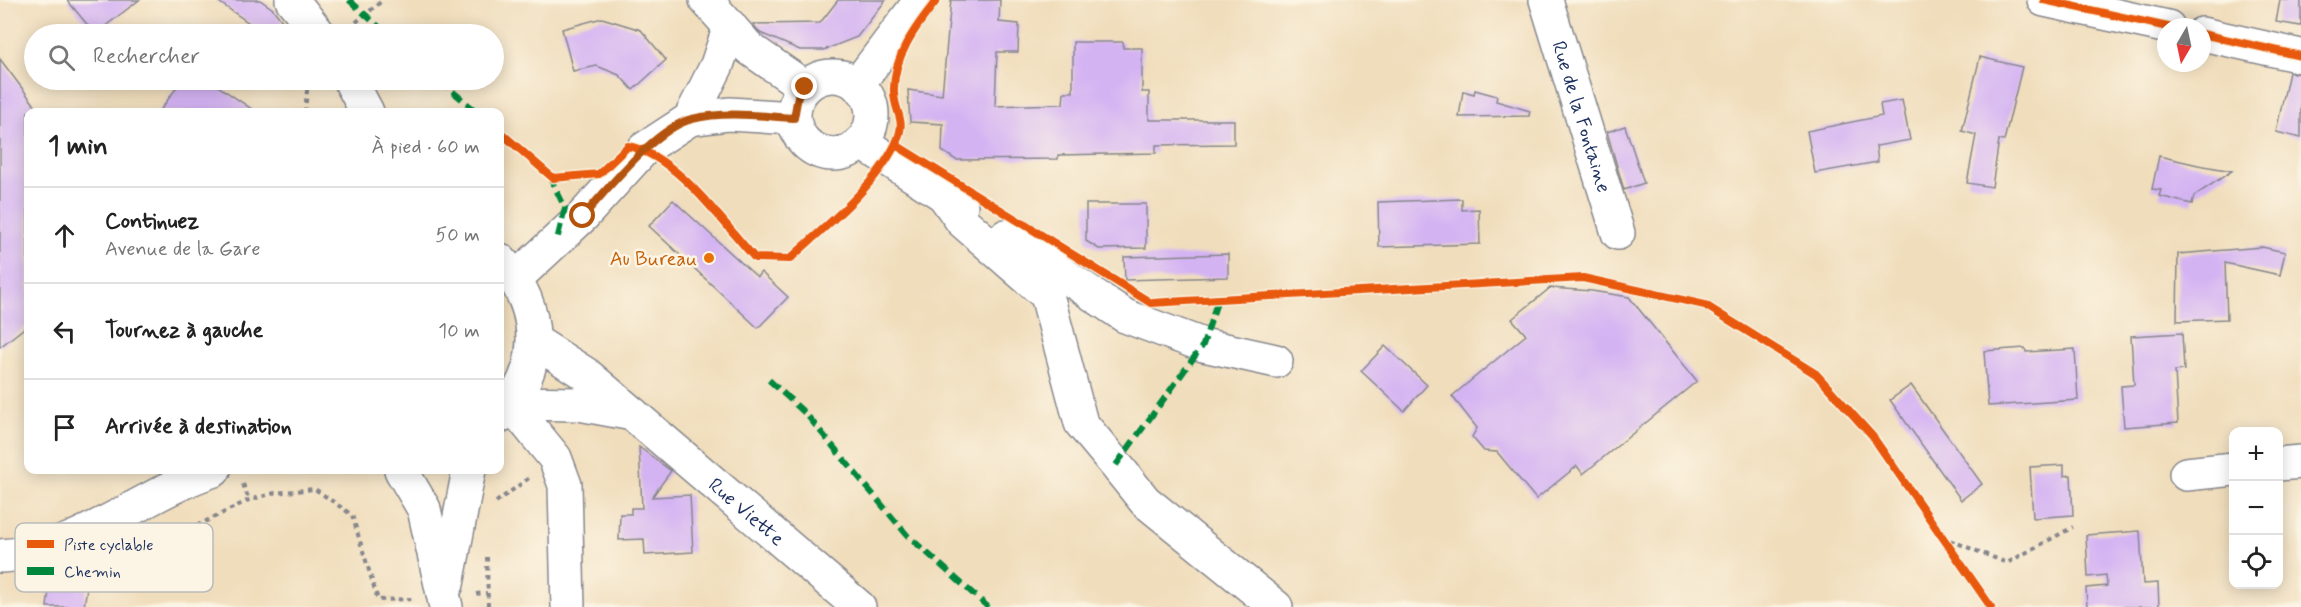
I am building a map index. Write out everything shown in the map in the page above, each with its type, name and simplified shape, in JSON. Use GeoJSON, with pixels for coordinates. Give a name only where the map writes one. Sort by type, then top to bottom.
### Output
{"type":"FeatureCollection","features":[{"type":"Feature","properties":{"kind":"street"},"geometry":{"type":"LineString","coordinates":[[292,0],[311,24]]}},
{"type":"Feature","properties":{"kind":"street"},"geometry":{"type":"LineString","coordinates":[[706,0],[750,49],[805,87]]}},
{"type":"Feature","properties":{"kind":"street"},"geometry":{"type":"LineString","coordinates":[[857,85],[921,0]]}},
{"type":"Feature","properties":{"kind":"street","name":"Rue de la Fontaine"},"geometry":{"type":"LineString","coordinates":[[1546,0],[1618,233]]}},
{"type":"Feature","properties":{"kind":"street"},"geometry":{"type":"LineString","coordinates":[[2044,0],[2157,25]]}},
{"type":"Feature","properties":{"kind":"street"},"geometry":{"type":"LineString","coordinates":[[690,119],[717,65],[730,26]]}},
{"type":"Feature","properties":{"kind":"street"},"geometry":{"type":"LineString","coordinates":[[2211,36],[2301,56]]}},
{"type":"Feature","properties":{"kind":"street"},"geometry":{"type":"LineString","coordinates":[[836,76],[857,85],[866,94],[871,112],[868,131],[861,142],[851,150],[826,153],[814,149],[804,141],[794,118],[798,96],[805,87],[825,77],[836,76]]}},
{"type":"Feature","properties":{"kind":"street"},"geometry":{"type":"LineString","coordinates":[[507,408],[527,374],[534,341],[530,309],[508,269],[583,216],[644,149],[690,119],[729,114],[794,118]]}},
{"type":"Feature","properties":{"kind":"street"},"geometry":{"type":"LineString","coordinates":[[861,142],[1125,316],[1203,345],[1276,361]]}},
{"type":"Feature","properties":{"kind":"street"},"geometry":{"type":"LineString","coordinates":[[943,194],[962,221],[1047,296],[1081,423],[1145,501],[1276,607]]}},
{"type":"Feature","properties":{"kind":"street","name":"Rue Viette"},"geometry":{"type":"LineString","coordinates":[[534,341],[587,375],[859,607]]}},
{"type":"Feature","properties":{"kind":"street"},"geometry":{"type":"LineString","coordinates":[[507,408],[579,404],[634,414]]}},
{"type":"Feature","properties":{"kind":"street"},"geometry":{"type":"LineString","coordinates":[[507,408],[555,458],[565,485],[568,607]]}},
{"type":"Feature","properties":{"kind":"street"},"geometry":{"type":"LineString","coordinates":[[2283,464],[2301,462]]}},
{"type":"Feature","properties":{"kind":"street"},"geometry":{"type":"LineString","coordinates":[[2186,474],[2229,470]]}},
{"type":"Feature","properties":{"kind":"street"},"geometry":{"type":"LineString","coordinates":[[105,523],[195,474]]}},
{"type":"Feature","properties":{"kind":"street"},"geometry":{"type":"LineString","coordinates":[[403,474],[424,509],[446,602]]}},
{"type":"Feature","properties":{"kind":"street"},"geometry":{"type":"LineString","coordinates":[[446,602],[468,474]]}},
{"type":"Feature","properties":{"kind":"street"},"geometry":{"type":"LineString","coordinates":[[0,556],[15,553]]}},
{"type":"Feature","properties":{"kind":"path"},"geometry":{"type":"LineString","coordinates":[[353,24],[382,0]]}},
{"type":"Feature","properties":{"kind":"path"},"geometry":{"type":"LineString","coordinates":[[306,108],[307,90]]}},
{"type":"Feature","properties":{"kind":"path"},"geometry":{"type":"LineString","coordinates":[[203,523],[249,500],[274,493],[315,489],[351,515],[378,600],[446,602],[487,593],[488,607]]}},
{"type":"Feature","properties":{"kind":"path"},"geometry":{"type":"LineString","coordinates":[[1942,537],[2007,562],[2073,526]]}},
{"type":"Feature","properties":{"kind":"building"},"geometry":{"type":"Polygon","coordinates":[[[67,0],[139,0],[108,24],[87,24],[67,0]]]}},
{"type":"Feature","properties":{"kind":"building"},"geometry":{"type":"Polygon","coordinates":[[[216,0],[260,0],[273,9],[284,24],[251,24],[216,0]]]}},
{"type":"Feature","properties":{"kind":"building"},"geometry":{"type":"Polygon","coordinates":[[[838,0],[886,0],[857,37],[824,50],[800,50],[760,33],[753,24],[820,23],[838,0]]]}},
{"type":"Feature","properties":{"kind":"building"},"geometry":{"type":"Polygon","coordinates":[[[951,0],[1000,0],[999,22],[1019,24],[1018,52],[997,52],[995,106],[1063,104],[1064,92],[1073,92],[1073,42],[1123,42],[1123,48],[1142,48],[1142,92],[1149,92],[1149,120],[1234,120],[1234,144],[1156,145],[1156,153],[1058,155],[1058,159],[956,160],[942,151],[943,124],[910,122],[908,90],[942,95],[951,0]]]}},
{"type":"Feature","properties":{"kind":"building"},"geometry":{"type":"Polygon","coordinates":[[[2280,0],[2301,0],[2301,26],[2276,22],[2280,0]]]}},
{"type":"Feature","properties":{"kind":"building"},"geometry":{"type":"Polygon","coordinates":[[[602,18],[641,30],[666,60],[633,90],[619,75],[597,66],[573,71],[562,29],[602,18]]]}},
{"type":"Feature","properties":{"kind":"building"},"geometry":{"type":"Polygon","coordinates":[[[1980,57],[2022,67],[2004,141],[1999,140],[1992,187],[1967,183],[1976,135],[1962,131],[1980,57]]]}},
{"type":"Feature","properties":{"kind":"building"},"geometry":{"type":"Polygon","coordinates":[[[0,59],[37,108],[24,108],[24,328],[0,347],[0,59]]]}},
{"type":"Feature","properties":{"kind":"building"},"geometry":{"type":"Polygon","coordinates":[[[2289,72],[2301,74],[2301,138],[2276,132],[2289,72]]]}},
{"type":"Feature","properties":{"kind":"building"},"geometry":{"type":"Polygon","coordinates":[[[175,90],[224,90],[250,108],[162,108],[175,90]]]}},
{"type":"Feature","properties":{"kind":"building"},"geometry":{"type":"Polygon","coordinates":[[[1475,90],[1497,96],[1496,101],[1530,111],[1529,116],[1459,117],[1463,91],[1474,94],[1475,90]]]}},
{"type":"Feature","properties":{"kind":"building"},"geometry":{"type":"Polygon","coordinates":[[[1902,100],[1910,140],[1876,146],[1878,162],[1815,173],[1807,131],[1882,116],[1880,104],[1902,100]]]}},
{"type":"Feature","properties":{"kind":"building"},"geometry":{"type":"Polygon","coordinates":[[[1625,126],[1644,183],[1624,190],[1607,132],[1625,126]]]}},
{"type":"Feature","properties":{"kind":"building"},"geometry":{"type":"Polygon","coordinates":[[[2159,156],[2232,171],[2194,196],[2192,204],[2159,196],[2161,190],[2152,189],[2159,156]]]}},
{"type":"Feature","properties":{"kind":"building"},"geometry":{"type":"Polygon","coordinates":[[[1462,199],[1462,210],[1479,209],[1480,244],[1379,247],[1378,202],[1462,199]]]}},
{"type":"Feature","properties":{"kind":"building"},"geometry":{"type":"Polygon","coordinates":[[[673,200],[757,277],[761,272],[788,297],[758,328],[649,226],[673,200]]]}},
{"type":"Feature","properties":{"kind":"building"},"geometry":{"type":"Polygon","coordinates":[[[1086,204],[1146,204],[1146,248],[1099,249],[1086,241],[1086,204]]]}},
{"type":"Feature","properties":{"kind":"building"},"geometry":{"type":"Polygon","coordinates":[[[2262,247],[2285,252],[2280,275],[2225,263],[2227,319],[2177,321],[2178,254],[2262,247]]]}},
{"type":"Feature","properties":{"kind":"building"},"geometry":{"type":"Polygon","coordinates":[[[1228,254],[1228,277],[1125,280],[1124,257],[1228,254]]]}},
{"type":"Feature","properties":{"kind":"building"},"geometry":{"type":"Polygon","coordinates":[[[1550,288],[1629,297],[1697,381],[1583,474],[1577,466],[1536,499],[1497,452],[1484,451],[1472,437],[1477,428],[1452,396],[1526,335],[1512,319],[1550,288]]]}},
{"type":"Feature","properties":{"kind":"building"},"geometry":{"type":"Polygon","coordinates":[[[2182,333],[2184,370],[2175,371],[2178,423],[2124,427],[2121,386],[2134,385],[2131,336],[2182,333]]]}},
{"type":"Feature","properties":{"kind":"building"},"geometry":{"type":"Polygon","coordinates":[[[1385,346],[1427,385],[1404,411],[1361,371],[1385,346]]]}},
{"type":"Feature","properties":{"kind":"building"},"geometry":{"type":"Polygon","coordinates":[[[2025,348],[2026,352],[2075,349],[2078,400],[1988,406],[1984,351],[2025,348]]]}},
{"type":"Feature","properties":{"kind":"building"},"geometry":{"type":"Polygon","coordinates":[[[1911,385],[1982,484],[1961,500],[1890,400],[1911,385]]]}},
{"type":"Feature","properties":{"kind":"building"},"geometry":{"type":"Polygon","coordinates":[[[639,447],[671,471],[652,497],[690,495],[693,552],[645,555],[644,539],[619,540],[620,514],[631,514],[631,508],[642,508],[639,447]]]}},
{"type":"Feature","properties":{"kind":"building"},"geometry":{"type":"Polygon","coordinates":[[[2064,465],[2064,476],[2071,475],[2073,515],[2033,518],[2030,467],[2064,465]]]}},
{"type":"Feature","properties":{"kind":"building"},"geometry":{"type":"Polygon","coordinates":[[[2140,531],[2143,584],[2158,583],[2159,607],[2087,607],[2086,588],[2107,586],[2106,575],[2088,577],[2086,535],[2140,531]]]}},
{"type":"Feature","properties":{"kind":"building"},"geometry":{"type":"Polygon","coordinates":[[[49,592],[86,592],[84,607],[47,607],[49,592]]]}},
{"type":"Feature","properties":{"kind":"marked path"},"geometry":{"type":"LineString","coordinates":[[349,0],[376,24]]}},
{"type":"Feature","properties":{"kind":"marked path"},"geometry":{"type":"LineString","coordinates":[[451,90],[472,108]]}},
{"type":"Feature","properties":{"kind":"marked path"},"geometry":{"type":"LineString","coordinates":[[549,175],[565,208],[557,240]]}},
{"type":"Feature","properties":{"kind":"marked path"},"geometry":{"type":"LineString","coordinates":[[1116,465],[1203,345],[1218,299]]}},
{"type":"Feature","properties":{"kind":"marked path"},"geometry":{"type":"LineString","coordinates":[[769,380],[806,414],[907,535],[988,607]]}},
{"type":"Feature","properties":{"kind":"cycle path"},"geometry":{"type":"LineString","coordinates":[[504,135],[553,178],[599,174],[628,146],[646,152],[681,176],[698,192],[755,258],[790,259],[862,192],[886,161],[899,136],[901,123],[894,93],[897,67],[907,43],[937,0]]}},
{"type":"Feature","properties":{"kind":"cycle path"},"geometry":{"type":"LineString","coordinates":[[2044,0],[2157,25]]}},
{"type":"Feature","properties":{"kind":"cycle path"},"geometry":{"type":"LineString","coordinates":[[2211,36],[2301,56]]}},
{"type":"Feature","properties":{"kind":"cycle path"},"geometry":{"type":"LineString","coordinates":[[896,145],[1151,303],[1583,278],[1705,305],[1816,374],[1873,437],[1991,607]]}},
{"type":"Feature","properties":{"kind":"place","name":"Au Bureau"},"geometry":{"type":"Point","coordinates":[709,258]}},
{"type":"Feature","properties":{"kind":"route"},"geometry":{"type":"LineString","coordinates":[[583,216],[644,149],[690,119],[729,114],[794,118],[798,96],[805,87]]}}]}
